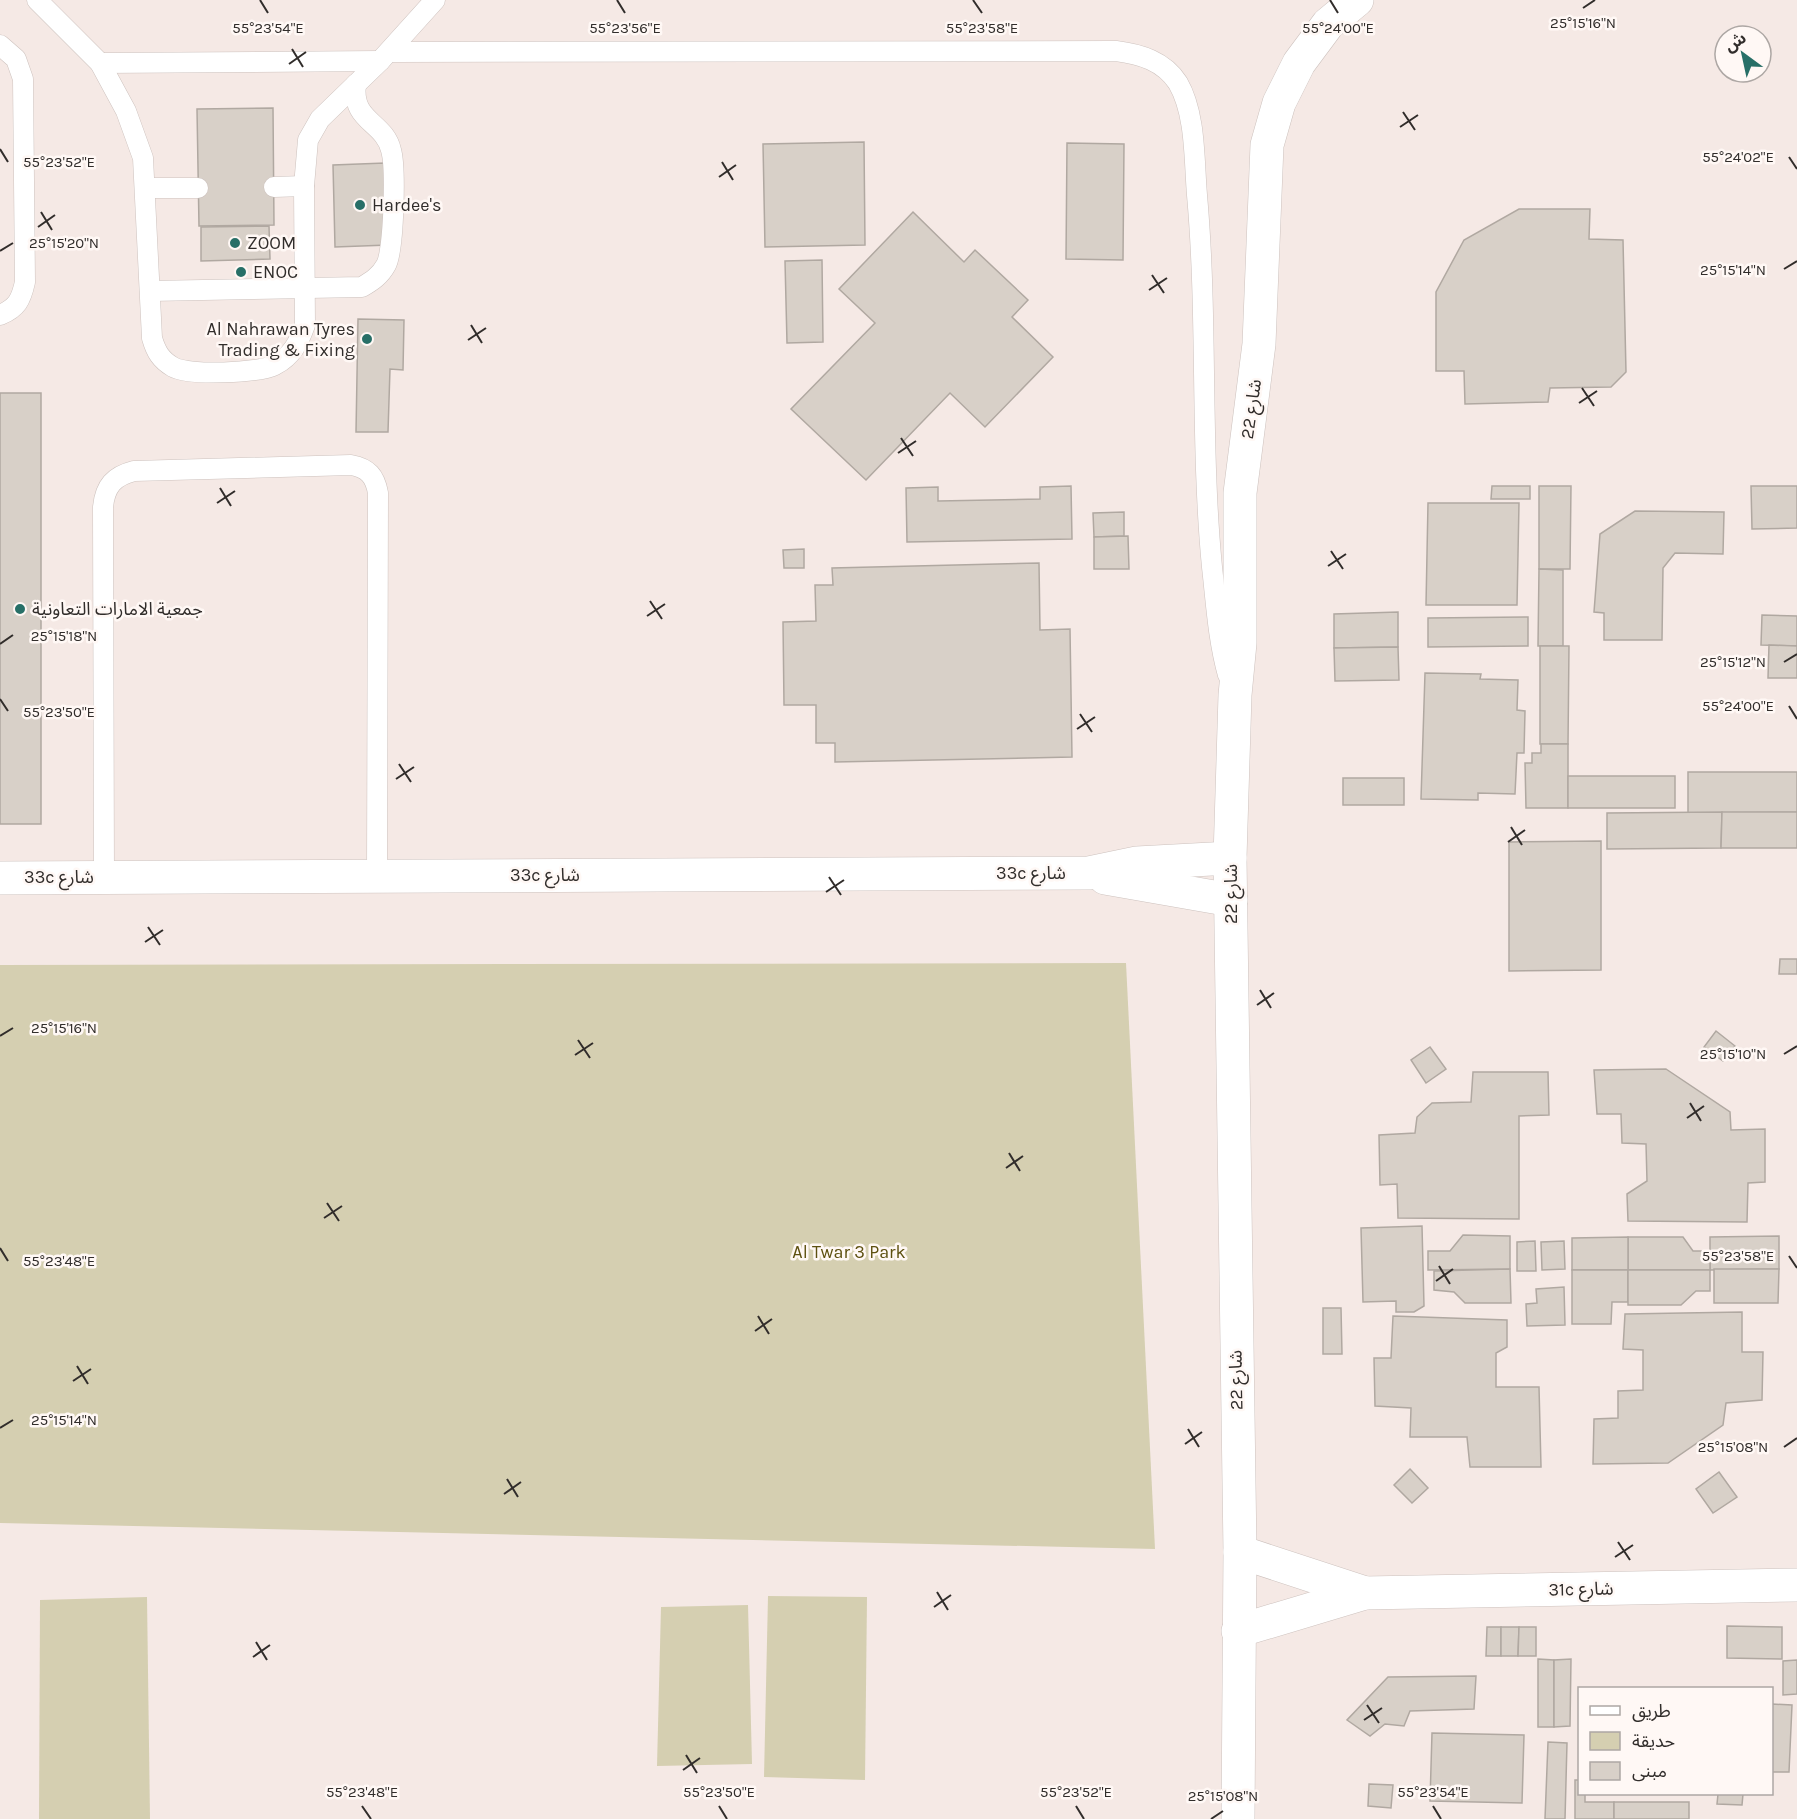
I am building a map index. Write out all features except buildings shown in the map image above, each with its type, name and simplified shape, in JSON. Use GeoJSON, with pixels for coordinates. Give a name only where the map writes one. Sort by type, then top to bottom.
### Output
{"type":"FeatureCollection","features":[{"type":"Feature","properties":{"kind":"street","name":"شارع 22"},"geometry":{"type":"LineString","coordinates":[[1238,1819],[1240,1552],[1230,858],[1235,695],[1240,643],[1240,494],[1259,344],[1267,145],[1279,103],[1299,63],[1328,24],[1357,0]]}},
{"type":"Feature","properties":{"kind":"street","name":"33c شارع"},"geometry":{"type":"LineString","coordinates":[[1089,873],[1137,863],[1230,858]]}},
{"type":"Feature","properties":{"kind":"street","name":"33c شارع"},"geometry":{"type":"LineString","coordinates":[[0,878],[1089,873],[1231,900]]}},
{"type":"Feature","properties":{"kind":"street","name":"31c شارع"},"geometry":{"type":"LineString","coordinates":[[1240,1552],[1365,1593]]}},
{"type":"Feature","properties":{"kind":"street","name":"31c شارع"},"geometry":{"type":"LineString","coordinates":[[1238,1631],[1365,1593],[1797,1585]]}},
{"type":"Feature","properties":{"kind":"lane"},"geometry":{"type":"LineString","coordinates":[[36,0],[100,63],[135,132],[143,158],[152,338],[156,352],[164,362],[176,369],[189,371],[256,370],[274,366],[288,356],[299,342],[305,325],[304,186],[308,140],[320,119],[384,57],[435,0]]}},
{"type":"Feature","properties":{"kind":"lane"},"geometry":{"type":"LineString","coordinates":[[0,45],[15,59],[23,79],[26,282],[21,299],[12,310],[0,315]]}},
{"type":"Feature","properties":{"kind":"lane"},"geometry":{"type":"LineString","coordinates":[[100,63],[384,57],[1116,51],[1142,55],[1163,67],[1178,84],[1187,110],[1192,141],[1201,243],[1203,447],[1207,512],[1221,644],[1235,695]]}},
{"type":"Feature","properties":{"kind":"lane"},"geometry":{"type":"LineString","coordinates":[[150,291],[362,287],[375,280],[387,264],[393,245],[392,151],[385,136],[360,112],[354,98],[356,84]]}},
{"type":"Feature","properties":{"kind":"lane"},"geometry":{"type":"LineString","coordinates":[[274,187],[304,186]]}},
{"type":"Feature","properties":{"kind":"lane"},"geometry":{"type":"LineString","coordinates":[[145,189],[198,188]]}},
{"type":"Feature","properties":{"kind":"lane"},"geometry":{"type":"LineString","coordinates":[[104,877],[103,507],[107,488],[121,474],[134,471],[351,465],[361,467],[371,474],[376,482],[378,493],[377,876]]}},
{"type":"Feature","properties":{"kind":"green space","name":"Al Twar 3 Park"},"geometry":{"type":"Polygon","coordinates":[[[1126,963],[1155,1549],[0,1523],[0,965],[1126,963]]]}},
{"type":"Feature","properties":{"kind":"green space"},"geometry":{"type":"Polygon","coordinates":[[[768,1596],[867,1597],[865,1780],[764,1777],[768,1596]]]}},
{"type":"Feature","properties":{"kind":"green space"},"geometry":{"type":"Polygon","coordinates":[[[147,1597],[150,1819],[39,1819],[40,1600],[147,1597]]]}},
{"type":"Feature","properties":{"kind":"green space"},"geometry":{"type":"Polygon","coordinates":[[[748,1605],[752,1764],[657,1766],[661,1607],[748,1605]]]}},
{"type":"Feature","properties":{"kind":"place","name":"Hardee's"},"geometry":{"type":"Point","coordinates":[360,205]}},
{"type":"Feature","properties":{"kind":"place","name":"ZOOM"},"geometry":{"type":"Point","coordinates":[235,243]}},
{"type":"Feature","properties":{"kind":"place","name":"ENOC"},"geometry":{"type":"Point","coordinates":[241,272]}},
{"type":"Feature","properties":{"kind":"place","name":"Al Nahrawan Tyres Trading & Fixing"},"geometry":{"type":"Point","coordinates":[367,339]}},
{"type":"Feature","properties":{"kind":"place","name":"جمعية الامارات التعاونية"},"geometry":{"type":"Point","coordinates":[20,609]}}]}
